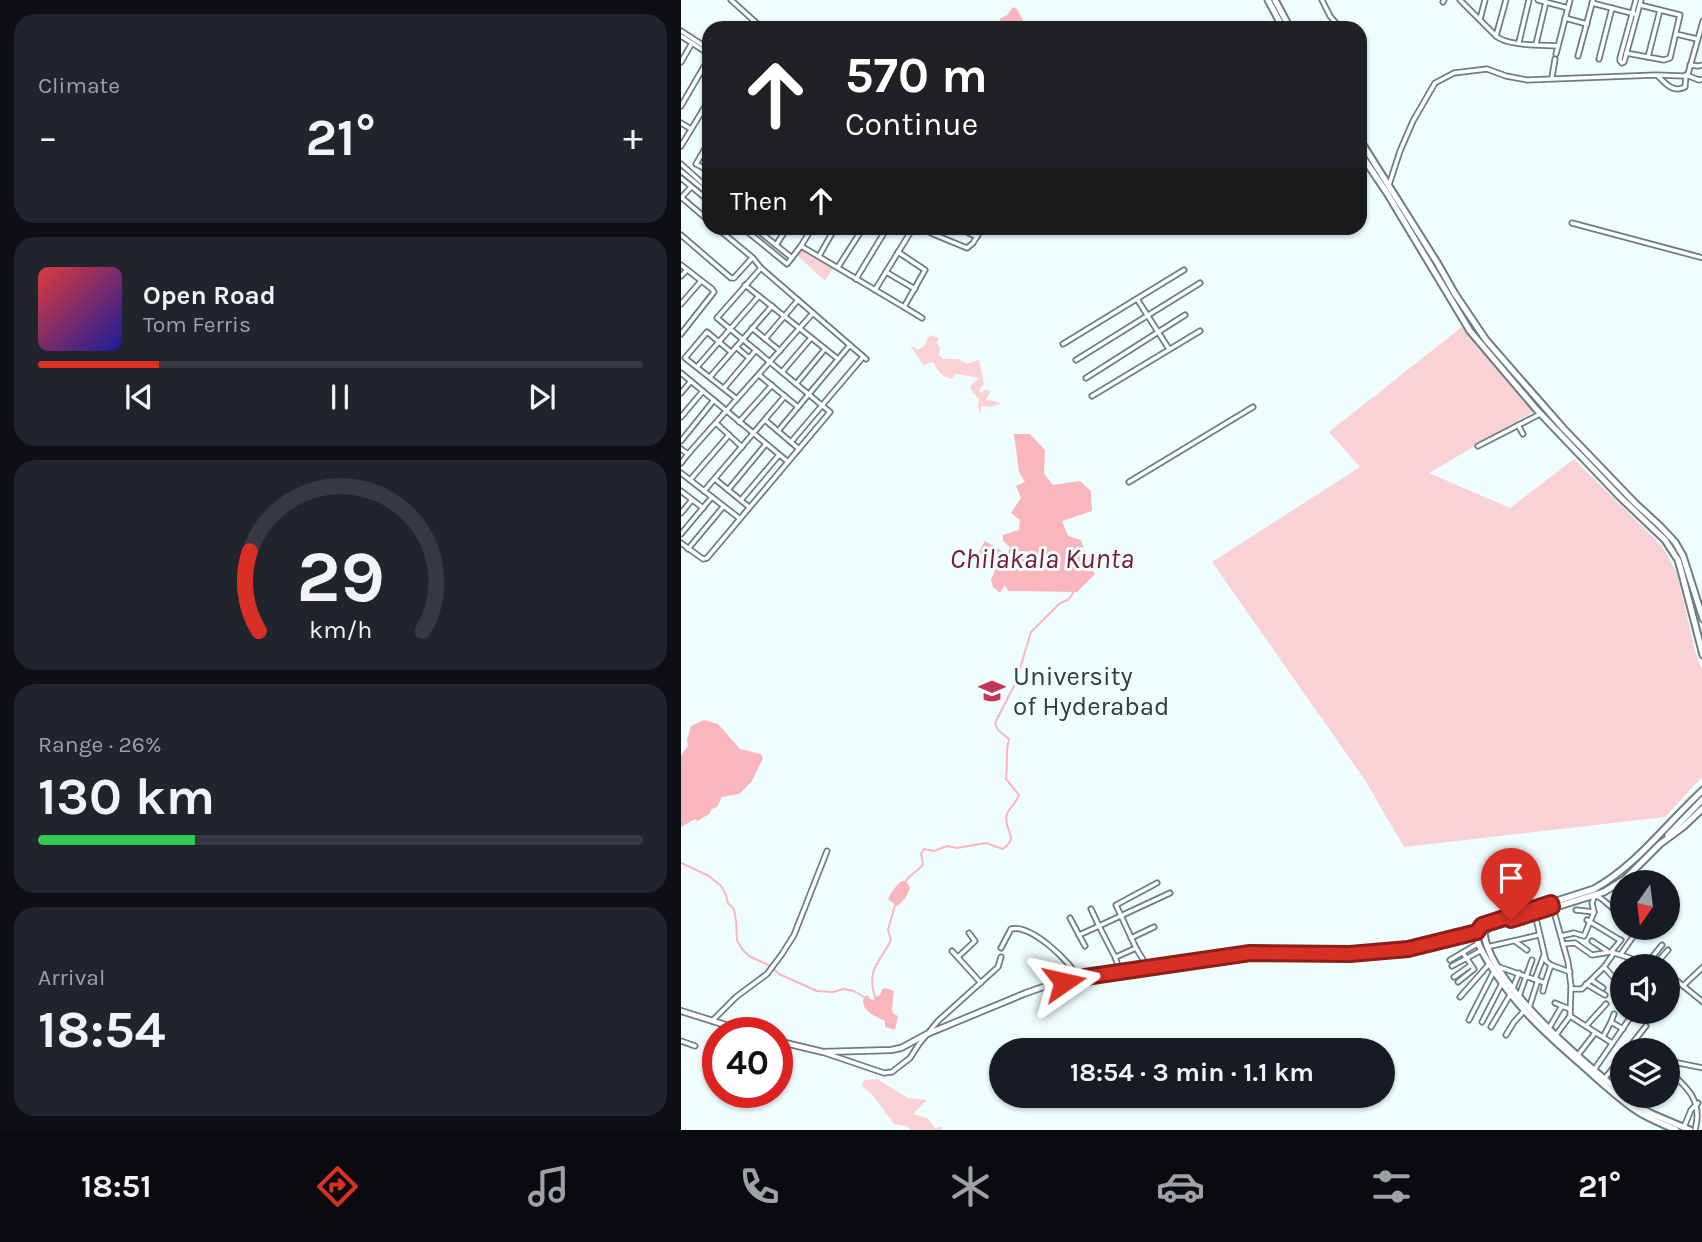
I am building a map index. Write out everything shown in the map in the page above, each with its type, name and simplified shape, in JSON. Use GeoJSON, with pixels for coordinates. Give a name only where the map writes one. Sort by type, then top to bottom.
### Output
{"type":"FeatureCollection","features":[{"type":"Feature","properties":{"kind":"main road"},"geometry":{"type":"LineString","coordinates":[[1268,0],[1279,21]]}},
{"type":"Feature","properties":{"kind":"main road"},"geometry":{"type":"LineString","coordinates":[[1275,0],[1286,21]]}},
{"type":"Feature","properties":{"kind":"main road"},"geometry":{"type":"LineString","coordinates":[[1367,151],[1438,264],[1479,336],[1615,482],[1665,540],[1678,560],[1702,655]]}},
{"type":"Feature","properties":{"kind":"main road"},"geometry":{"type":"LineString","coordinates":[[1367,163],[1449,298],[1540,414],[1641,512],[1668,534],[1683,556],[1702,620]]}},
{"type":"Feature","properties":{"kind":"main road"},"geometry":{"type":"LineString","coordinates":[[1480,932],[1534,913],[1609,881],[1702,790]]}},
{"type":"Feature","properties":{"kind":"main road"},"geometry":{"type":"LineString","coordinates":[[1676,1130],[1619,1098],[1547,1035],[1490,963],[1482,947],[1480,932],[1482,925],[1604,892],[1625,879],[1702,799]]}},
{"type":"Feature","properties":{"kind":"main road"},"geometry":{"type":"LineString","coordinates":[[1660,844],[1702,808]]}},
{"type":"Feature","properties":{"kind":"main road"},"geometry":{"type":"LineString","coordinates":[[1482,947],[1502,984],[1519,996],[1526,1010],[1610,1083]]}},
{"type":"Feature","properties":{"kind":"main road"},"geometry":{"type":"LineString","coordinates":[[1641,1108],[1651,1116],[1690,1129]]}},
{"type":"Feature","properties":{"kind":"street"},"geometry":{"type":"LineString","coordinates":[[731,0],[754,21]]}},
{"type":"Feature","properties":{"kind":"street"},"geometry":{"type":"LineString","coordinates":[[1322,0],[1334,21]]}},
{"type":"Feature","properties":{"kind":"street"},"geometry":{"type":"LineString","coordinates":[[1460,0],[1467,2],[1502,41],[1557,46]]}},
{"type":"Feature","properties":{"kind":"street"},"geometry":{"type":"LineString","coordinates":[[1480,19],[1485,0]]}},
{"type":"Feature","properties":{"kind":"street"},"geometry":{"type":"LineString","coordinates":[[1496,36],[1506,0]]}},
{"type":"Feature","properties":{"kind":"street"},"geometry":{"type":"LineString","coordinates":[[1518,43],[1529,0]]}},
{"type":"Feature","properties":{"kind":"street"},"geometry":{"type":"LineString","coordinates":[[1538,0],[1568,8]]}},
{"type":"Feature","properties":{"kind":"street"},"geometry":{"type":"LineString","coordinates":[[1551,78],[1570,0]]}},
{"type":"Feature","properties":{"kind":"street"},"geometry":{"type":"LineString","coordinates":[[1536,44],[1546,2]]}},
{"type":"Feature","properties":{"kind":"street"},"geometry":{"type":"LineString","coordinates":[[1578,56],[1592,2],[1635,14]]}},
{"type":"Feature","properties":{"kind":"street"},"geometry":{"type":"LineString","coordinates":[[1626,53],[1669,59],[1680,15],[1639,2],[1635,14],[1620,62],[1624,62],[1626,53],[1635,14]]}},
{"type":"Feature","properties":{"kind":"street"},"geometry":{"type":"LineString","coordinates":[[1599,59],[1612,8]]}},
{"type":"Feature","properties":{"kind":"street"},"geometry":{"type":"LineString","coordinates":[[1648,57],[1660,10]]}},
{"type":"Feature","properties":{"kind":"street"},"geometry":{"type":"LineString","coordinates":[[1565,18],[1586,24]]}},
{"type":"Feature","properties":{"kind":"street"},"geometry":{"type":"LineString","coordinates":[[1656,75],[1672,89],[1685,87],[1702,20]]}},
{"type":"Feature","properties":{"kind":"street"},"geometry":{"type":"LineString","coordinates":[[681,34],[702,49]]}},
{"type":"Feature","properties":{"kind":"street"},"geometry":{"type":"LineString","coordinates":[[681,34],[702,48]]}},
{"type":"Feature","properties":{"kind":"street"},"geometry":{"type":"LineString","coordinates":[[1676,34],[1697,39]]}},
{"type":"Feature","properties":{"kind":"street"},"geometry":{"type":"LineString","coordinates":[[681,62],[692,43]]}},
{"type":"Feature","properties":{"kind":"street"},"geometry":{"type":"LineString","coordinates":[[1690,65],[1702,65]]}},
{"type":"Feature","properties":{"kind":"street"},"geometry":{"type":"LineString","coordinates":[[681,106],[702,66]]}},
{"type":"Feature","properties":{"kind":"street"},"geometry":{"type":"LineString","coordinates":[[1389,185],[1413,121],[1435,83],[1454,72],[1482,69],[1527,80],[1656,75],[1687,75],[1702,79]]}},
{"type":"Feature","properties":{"kind":"street"},"geometry":{"type":"LineString","coordinates":[[681,146],[702,111]]}},
{"type":"Feature","properties":{"kind":"street"},"geometry":{"type":"LineString","coordinates":[[681,123],[691,129]]}},
{"type":"Feature","properties":{"kind":"street"},"geometry":{"type":"LineString","coordinates":[[690,172],[702,154]]}},
{"type":"Feature","properties":{"kind":"street"},"geometry":{"type":"LineString","coordinates":[[681,164],[690,172],[702,192]]}},
{"type":"Feature","properties":{"kind":"street"},"geometry":{"type":"LineString","coordinates":[[696,164],[702,168]]}},
{"type":"Feature","properties":{"kind":"street"},"geometry":{"type":"LineString","coordinates":[[681,171],[702,188]]}},
{"type":"Feature","properties":{"kind":"street"},"geometry":{"type":"LineString","coordinates":[[681,178],[702,186]]}},
{"type":"Feature","properties":{"kind":"street"},"geometry":{"type":"LineString","coordinates":[[695,183],[682,196],[702,215]]}},
{"type":"Feature","properties":{"kind":"street"},"geometry":{"type":"LineString","coordinates":[[1572,223],[1702,258]]}},
{"type":"Feature","properties":{"kind":"street"},"geometry":{"type":"LineString","coordinates":[[681,235],[731,278],[753,258]]}},
{"type":"Feature","properties":{"kind":"street"},"geometry":{"type":"LineString","coordinates":[[725,235],[864,358],[791,442]]}},
{"type":"Feature","properties":{"kind":"street"},"geometry":{"type":"LineString","coordinates":[[752,235],[787,264],[808,235]]}},
{"type":"Feature","properties":{"kind":"street"},"geometry":{"type":"LineString","coordinates":[[765,235],[792,258]]}},
{"type":"Feature","properties":{"kind":"street"},"geometry":{"type":"LineString","coordinates":[[776,245],[782,235]]}},
{"type":"Feature","properties":{"kind":"street"},"geometry":{"type":"LineString","coordinates":[[819,257],[831,235]]}},
{"type":"Feature","properties":{"kind":"street"},"geometry":{"type":"LineString","coordinates":[[837,268],[858,235]]}},
{"type":"Feature","properties":{"kind":"street"},"geometry":{"type":"LineString","coordinates":[[856,279],[883,235]]}},
{"type":"Feature","properties":{"kind":"street"},"geometry":{"type":"LineString","coordinates":[[875,290],[909,235]]}},
{"type":"Feature","properties":{"kind":"street"},"geometry":{"type":"LineString","coordinates":[[935,235],[967,248],[977,237],[973,235]]}},
{"type":"Feature","properties":{"kind":"street"},"geometry":{"type":"LineString","coordinates":[[801,246],[922,317]]}},
{"type":"Feature","properties":{"kind":"street"},"geometry":{"type":"LineString","coordinates":[[898,252],[925,270],[904,307]]}},
{"type":"Feature","properties":{"kind":"street"},"geometry":{"type":"LineString","coordinates":[[681,265],[714,292],[681,334]]}},
{"type":"Feature","properties":{"kind":"street"},"geometry":{"type":"LineString","coordinates":[[681,543],[699,558],[707,558],[830,412],[717,318],[761,268]]}},
{"type":"Feature","properties":{"kind":"street"},"geometry":{"type":"LineString","coordinates":[[681,276],[687,270]]}},
{"type":"Feature","properties":{"kind":"street"},"geometry":{"type":"LineString","coordinates":[[1063,344],[1184,270]]}},
{"type":"Feature","properties":{"kind":"street"},"geometry":{"type":"LineString","coordinates":[[886,272],[915,289]]}},
{"type":"Feature","properties":{"kind":"street"},"geometry":{"type":"LineString","coordinates":[[681,304],[701,281]]}},
{"type":"Feature","properties":{"kind":"street"},"geometry":{"type":"LineString","coordinates":[[1076,360],[1200,283]]}},
{"type":"Feature","properties":{"kind":"street"},"geometry":{"type":"LineString","coordinates":[[745,285],[838,359]]}},
{"type":"Feature","properties":{"kind":"street"},"geometry":{"type":"LineString","coordinates":[[697,367],[759,296]]}},
{"type":"Feature","properties":{"kind":"street"},"geometry":{"type":"LineString","coordinates":[[1137,299],[1169,349]]}},
{"type":"Feature","properties":{"kind":"street"},"geometry":{"type":"LineString","coordinates":[[765,338],[798,300]]}},
{"type":"Feature","properties":{"kind":"street"},"geometry":{"type":"LineString","coordinates":[[710,377],[772,306]]}},
{"type":"Feature","properties":{"kind":"street"},"geometry":{"type":"LineString","coordinates":[[681,463],[813,313]]}},
{"type":"Feature","properties":{"kind":"street"},"geometry":{"type":"LineString","coordinates":[[1086,379],[1185,315]]}},
{"type":"Feature","properties":{"kind":"street"},"geometry":{"type":"LineString","coordinates":[[752,328],[780,351]]}},
{"type":"Feature","properties":{"kind":"street"},"geometry":{"type":"LineString","coordinates":[[1092,396],[1200,331]]}},
{"type":"Feature","properties":{"kind":"street"},"geometry":{"type":"LineString","coordinates":[[731,352],[707,332],[685,358],[737,399]]}},
{"type":"Feature","properties":{"kind":"street"},"geometry":{"type":"LineString","coordinates":[[782,372],[811,338]]}},
{"type":"Feature","properties":{"kind":"street"},"geometry":{"type":"LineString","coordinates":[[778,431],[850,345]]}},
{"type":"Feature","properties":{"kind":"street"},"geometry":{"type":"LineString","coordinates":[[736,347],[749,358]]}},
{"type":"Feature","properties":{"kind":"street"},"geometry":{"type":"LineString","coordinates":[[797,384],[825,349]]}},
{"type":"Feature","properties":{"kind":"street"},"geometry":{"type":"LineString","coordinates":[[724,388],[756,350]]}},
{"type":"Feature","properties":{"kind":"street"},"geometry":{"type":"LineString","coordinates":[[681,373],[788,462]]}},
{"type":"Feature","properties":{"kind":"street"},"geometry":{"type":"LineString","coordinates":[[759,374],[798,407]]}},
{"type":"Feature","properties":{"kind":"street"},"geometry":{"type":"LineString","coordinates":[[681,393],[691,381]]}},
{"type":"Feature","properties":{"kind":"street"},"geometry":{"type":"LineString","coordinates":[[739,422],[772,385]]}},
{"type":"Feature","properties":{"kind":"street"},"geometry":{"type":"LineString","coordinates":[[681,417],[703,391]]}},
{"type":"Feature","properties":{"kind":"street"},"geometry":{"type":"LineString","coordinates":[[704,491],[785,396]]}},
{"type":"Feature","properties":{"kind":"street"},"geometry":{"type":"LineString","coordinates":[[681,441],[714,400]]}},
{"type":"Feature","properties":{"kind":"street"},"geometry":{"type":"LineString","coordinates":[[1129,482],[1253,407]]}},
{"type":"Feature","properties":{"kind":"street"},"geometry":{"type":"LineString","coordinates":[[1478,446],[1540,414]]}},
{"type":"Feature","properties":{"kind":"street"},"geometry":{"type":"LineString","coordinates":[[765,420],[799,449]]}},
{"type":"Feature","properties":{"kind":"street"},"geometry":{"type":"LineString","coordinates":[[715,423],[742,447]]}},
{"type":"Feature","properties":{"kind":"street"},"geometry":{"type":"LineString","coordinates":[[1518,425],[1523,434]]}},
{"type":"Feature","properties":{"kind":"street"},"geometry":{"type":"LineString","coordinates":[[690,480],[729,435]]}},
{"type":"Feature","properties":{"kind":"street"},"geometry":{"type":"LineString","coordinates":[[728,490],[766,444]]}},
{"type":"Feature","properties":{"kind":"street"},"geometry":{"type":"LineString","coordinates":[[681,449],[688,454]]}},
{"type":"Feature","properties":{"kind":"street"},"geometry":{"type":"LineString","coordinates":[[741,500],[779,455]]}},
{"type":"Feature","properties":{"kind":"street"},"geometry":{"type":"LineString","coordinates":[[681,473],[739,519]]}},
{"type":"Feature","properties":{"kind":"street"},"geometry":{"type":"LineString","coordinates":[[715,479],[749,507]]}},
{"type":"Feature","properties":{"kind":"street"},"geometry":{"type":"LineString","coordinates":[[681,491],[703,508]]}},
{"type":"Feature","properties":{"kind":"street"},"geometry":{"type":"LineString","coordinates":[[681,534],[712,497]]}},
{"type":"Feature","properties":{"kind":"street"},"geometry":{"type":"LineString","coordinates":[[681,513],[692,500]]}},
{"type":"Feature","properties":{"kind":"street"},"geometry":{"type":"LineString","coordinates":[[689,549],[724,506]]}},
{"type":"Feature","properties":{"kind":"street"},"geometry":{"type":"LineString","coordinates":[[716,1017],[736,997],[767,974],[782,954],[794,935],[827,851]]}},
{"type":"Feature","properties":{"kind":"street"},"geometry":{"type":"LineString","coordinates":[[1148,968],[1116,907],[1117,904],[1158,883]]}},
{"type":"Feature","properties":{"kind":"street"},"geometry":{"type":"LineString","coordinates":[[1079,935],[1170,893]]}},
{"type":"Feature","properties":{"kind":"street"},"geometry":{"type":"LineString","coordinates":[[1595,912],[1592,903],[1595,895],[1610,907]]}},
{"type":"Feature","properties":{"kind":"street"},"geometry":{"type":"LineString","coordinates":[[1552,905],[1563,944],[1571,989],[1570,1016],[1556,1035]]}},
{"type":"Feature","properties":{"kind":"street"},"geometry":{"type":"LineString","coordinates":[[1091,909],[1121,974]]}},
{"type":"Feature","properties":{"kind":"street"},"geometry":{"type":"LineString","coordinates":[[1576,910],[1595,912]]}},
{"type":"Feature","properties":{"kind":"street"},"geometry":{"type":"LineString","coordinates":[[1561,936],[1574,933],[1583,936],[1595,912]]}},
{"type":"Feature","properties":{"kind":"street"},"geometry":{"type":"LineString","coordinates":[[1534,913],[1546,961],[1569,972]]}},
{"type":"Feature","properties":{"kind":"street"},"geometry":{"type":"LineString","coordinates":[[1070,918],[1085,946]]}},
{"type":"Feature","properties":{"kind":"street"},"geometry":{"type":"LineString","coordinates":[[1571,989],[1581,990],[1604,967],[1621,940],[1589,920]]}},
{"type":"Feature","properties":{"kind":"street"},"geometry":{"type":"LineString","coordinates":[[1131,938],[1154,927]]}},
{"type":"Feature","properties":{"kind":"street"},"geometry":{"type":"LineString","coordinates":[[1001,948],[1011,929],[1024,930],[1059,955],[1076,972],[1079,979]]}},
{"type":"Feature","properties":{"kind":"street"},"geometry":{"type":"LineString","coordinates":[[1121,974],[1250,953],[1350,954],[1408,949],[1480,932]]}},
{"type":"Feature","properties":{"kind":"street"},"geometry":{"type":"LineString","coordinates":[[958,957],[975,941],[969,933]]}},
{"type":"Feature","properties":{"kind":"street"},"geometry":{"type":"LineString","coordinates":[[1450,960],[1482,947],[1539,935]]}},
{"type":"Feature","properties":{"kind":"street"},"geometry":{"type":"LineString","coordinates":[[1592,941],[1611,952],[1621,954],[1629,940]]}},
{"type":"Feature","properties":{"kind":"street"},"geometry":{"type":"LineString","coordinates":[[1515,941],[1527,950]]}},
{"type":"Feature","properties":{"kind":"street"},"geometry":{"type":"LineString","coordinates":[[1563,944],[1575,943],[1592,955],[1611,952]]}},
{"type":"Feature","properties":{"kind":"street"},"geometry":{"type":"LineString","coordinates":[[1654,954],[1662,945]]}},
{"type":"Feature","properties":{"kind":"street"},"geometry":{"type":"LineString","coordinates":[[1452,966],[1482,947]]}},
{"type":"Feature","properties":{"kind":"street"},"geometry":{"type":"LineString","coordinates":[[1115,957],[1136,948]]}},
{"type":"Feature","properties":{"kind":"street"},"geometry":{"type":"LineString","coordinates":[[1664,954],[1668,950]]}},
{"type":"Feature","properties":{"kind":"street"},"geometry":{"type":"LineString","coordinates":[[952,951],[981,983]]}},
{"type":"Feature","properties":{"kind":"street"},"geometry":{"type":"LineString","coordinates":[[1458,982],[1474,970],[1463,953]]}},
{"type":"Feature","properties":{"kind":"street"},"geometry":{"type":"LineString","coordinates":[[823,1052],[891,1050],[1026,993],[1079,979],[1255,957],[1338,957],[1350,954]]}},
{"type":"Feature","properties":{"kind":"street"},"geometry":{"type":"LineString","coordinates":[[1506,1034],[1526,1010],[1534,995],[1544,955]]}},
{"type":"Feature","properties":{"kind":"street"},"geometry":{"type":"LineString","coordinates":[[793,1045],[884,1073],[892,1072],[910,1058],[938,1020],[998,967],[1001,957]]}},
{"type":"Feature","properties":{"kind":"street"},"geometry":{"type":"LineString","coordinates":[[1519,996],[1532,960]]}},
{"type":"Feature","properties":{"kind":"street"},"geometry":{"type":"LineString","coordinates":[[1460,997],[1490,963]]}},
{"type":"Feature","properties":{"kind":"street"},"geometry":{"type":"LineString","coordinates":[[1454,977],[1471,965]]}},
{"type":"Feature","properties":{"kind":"street"},"geometry":{"type":"LineString","coordinates":[[1543,990],[1551,965]]}},
{"type":"Feature","properties":{"kind":"street"},"geometry":{"type":"LineString","coordinates":[[1604,967],[1610,974]]}},
{"type":"Feature","properties":{"kind":"street"},"geometry":{"type":"LineString","coordinates":[[1683,986],[1702,967]]}},
{"type":"Feature","properties":{"kind":"street"},"geometry":{"type":"LineString","coordinates":[[1469,1020],[1495,969],[1545,983]]}},
{"type":"Feature","properties":{"kind":"street"},"geometry":{"type":"LineString","coordinates":[[1491,1027],[1512,992],[1519,974]]}},
{"type":"Feature","properties":{"kind":"street"},"geometry":{"type":"LineString","coordinates":[[1591,979],[1603,988]]}},
{"type":"Feature","properties":{"kind":"street"},"geometry":{"type":"LineString","coordinates":[[1482,1022],[1502,984]]}},
{"type":"Feature","properties":{"kind":"street"},"geometry":{"type":"LineString","coordinates":[[1586,984],[1605,995]]}},
{"type":"Feature","properties":{"kind":"street"},"geometry":{"type":"LineString","coordinates":[[1680,984],[1702,1002]]}},
{"type":"Feature","properties":{"kind":"street"},"geometry":{"type":"LineString","coordinates":[[1534,995],[1539,997]]}},
{"type":"Feature","properties":{"kind":"street"},"geometry":{"type":"LineString","coordinates":[[1555,1003],[1570,1009]]}},
{"type":"Feature","properties":{"kind":"street"},"geometry":{"type":"LineString","coordinates":[[1586,1027],[1606,1004]]}},
{"type":"Feature","properties":{"kind":"street"},"geometry":{"type":"LineString","coordinates":[[1549,1028],[1562,1006]]}},
{"type":"Feature","properties":{"kind":"street"},"geometry":{"type":"LineString","coordinates":[[681,1011],[702,1018]]}},
{"type":"Feature","properties":{"kind":"street"},"geometry":{"type":"LineString","coordinates":[[1570,1016],[1610,1042]]}},
{"type":"Feature","properties":{"kind":"street"},"geometry":{"type":"LineString","coordinates":[[1603,1037],[1610,1024]]}},
{"type":"Feature","properties":{"kind":"street"},"geometry":{"type":"LineString","coordinates":[[1615,1024],[1623,1028]]}},
{"type":"Feature","properties":{"kind":"street"},"geometry":{"type":"LineString","coordinates":[[1617,1038],[1626,1024]]}},
{"type":"Feature","properties":{"kind":"street"},"geometry":{"type":"LineString","coordinates":[[1636,1038],[1646,1026]]}},
{"type":"Feature","properties":{"kind":"street"},"geometry":{"type":"LineString","coordinates":[[1578,1055],[1595,1033]]}},
{"type":"Feature","properties":{"kind":"street"},"geometry":{"type":"LineString","coordinates":[[681,1041],[695,1046]]}},
{"type":"Feature","properties":{"kind":"street"},"geometry":{"type":"LineString","coordinates":[[1594,1069],[1610,1048]]}},
{"type":"Feature","properties":{"kind":"street"},"geometry":{"type":"LineString","coordinates":[[1680,1063],[1702,1068]]}},
{"type":"Feature","properties":{"kind":"street"},"geometry":{"type":"LineString","coordinates":[[1604,1078],[1610,1071]]}},
{"type":"Feature","properties":{"kind":"street"},"geometry":{"type":"LineString","coordinates":[[1680,1082],[1695,1096],[1698,1103],[1700,1120],[1690,1129]]}},
{"type":"Feature","properties":{"kind":"street"},"geometry":{"type":"LineString","coordinates":[[1690,1129],[1691,1110],[1698,1103]]}},
{"type":"Feature","properties":{"kind":"shaded area"},"geometry":{"type":"Polygon","coordinates":[[[801,249],[833,268],[825,281],[797,255],[801,249]]]}},
{"type":"Feature","properties":{"kind":"shaded area"},"geometry":{"type":"Polygon","coordinates":[[[1463,326],[1535,411],[1429,473],[1510,508],[1574,459],[1662,546],[1677,573],[1702,670],[1702,777],[1665,817],[1404,847],[1365,780],[1212,562],[1360,467],[1329,432],[1463,326]]]}},
{"type":"Feature","properties":{"kind":"shaded area"},"geometry":{"type":"Polygon","coordinates":[[[930,335],[939,338],[939,355],[943,359],[958,359],[967,364],[979,360],[984,384],[979,390],[981,393],[986,389],[990,392],[986,400],[1001,404],[981,406],[979,412],[979,399],[970,386],[979,378],[956,374],[952,379],[942,375],[933,362],[923,365],[910,345],[918,350],[924,346],[930,335]]]}},
{"type":"Feature","properties":{"kind":"shaded area"},"geometry":{"type":"Polygon","coordinates":[[[877,1079],[908,1098],[927,1100],[913,1114],[927,1118],[935,1128],[942,1127],[942,1130],[910,1130],[907,1126],[894,1124],[876,1099],[862,1086],[864,1080],[877,1079]]]}},
{"type":"Feature","properties":{"kind":"water"},"geometry":{"type":"Polygon","coordinates":[[[1013,7],[1023,21],[999,19],[1007,15],[1013,7]]]}},
{"type":"Feature","properties":{"kind":"water","name":"Chilakala Kunta"},"geometry":{"type":"Polygon","coordinates":[[[1014,434],[1030,434],[1045,450],[1044,474],[1053,485],[1080,481],[1091,491],[1092,511],[1062,521],[1068,536],[1081,540],[1095,574],[1077,592],[1008,591],[1005,585],[1000,593],[993,587],[991,579],[995,572],[986,561],[975,559],[985,541],[1007,554],[1010,547],[1003,541],[1003,535],[1019,530],[1020,520],[1011,513],[1021,498],[1016,486],[1025,482],[1019,472],[1014,434]]]}},
{"type":"Feature","properties":{"kind":"water"},"geometry":{"type":"Polygon","coordinates":[[[704,720],[718,724],[740,749],[761,754],[763,758],[752,781],[739,794],[722,797],[717,807],[709,814],[681,827],[681,755],[688,746],[691,726],[704,720]]]}},
{"type":"Feature","properties":{"kind":"water"},"geometry":{"type":"Polygon","coordinates":[[[902,881],[906,881],[910,887],[897,906],[888,899],[902,881]]]}},
{"type":"Feature","properties":{"kind":"water"},"geometry":{"type":"Polygon","coordinates":[[[882,989],[894,991],[892,1009],[898,1016],[895,1030],[885,1027],[885,1021],[869,1012],[863,1002],[868,995],[874,1000],[882,989]]]}},
{"type":"Feature","properties":{"kind":"waterway"},"geometry":{"type":"LineString","coordinates":[[906,881],[923,864],[921,854],[924,849],[934,851],[947,846],[957,848],[986,843],[1003,849],[1011,840],[1007,814],[1019,795],[1006,779],[1009,739],[998,730],[995,723],[1016,682],[1031,632],[1060,603],[1068,600],[1073,592]]}},
{"type":"Feature","properties":{"kind":"waterway"},"geometry":{"type":"LineString","coordinates":[[681,863],[709,876],[721,886],[728,903],[734,909],[737,940],[749,956],[772,967],[779,974],[817,991],[833,992],[844,989],[864,997]]}},
{"type":"Feature","properties":{"kind":"waterway"},"geometry":{"type":"LineString","coordinates":[[875,997],[873,972],[891,940],[888,930],[895,905]]}},
{"type":"Feature","properties":{"kind":"place","name":"University of Hyderabad"},"geometry":{"type":"Point","coordinates":[992,691]}},
{"type":"Feature","properties":{"kind":"route"},"geometry":{"type":"LineString","coordinates":[[1064,982],[1250,953],[1350,954],[1427,946],[1477,932],[1482,925],[1551,903],[1552,907],[1511,920]]}}]}
